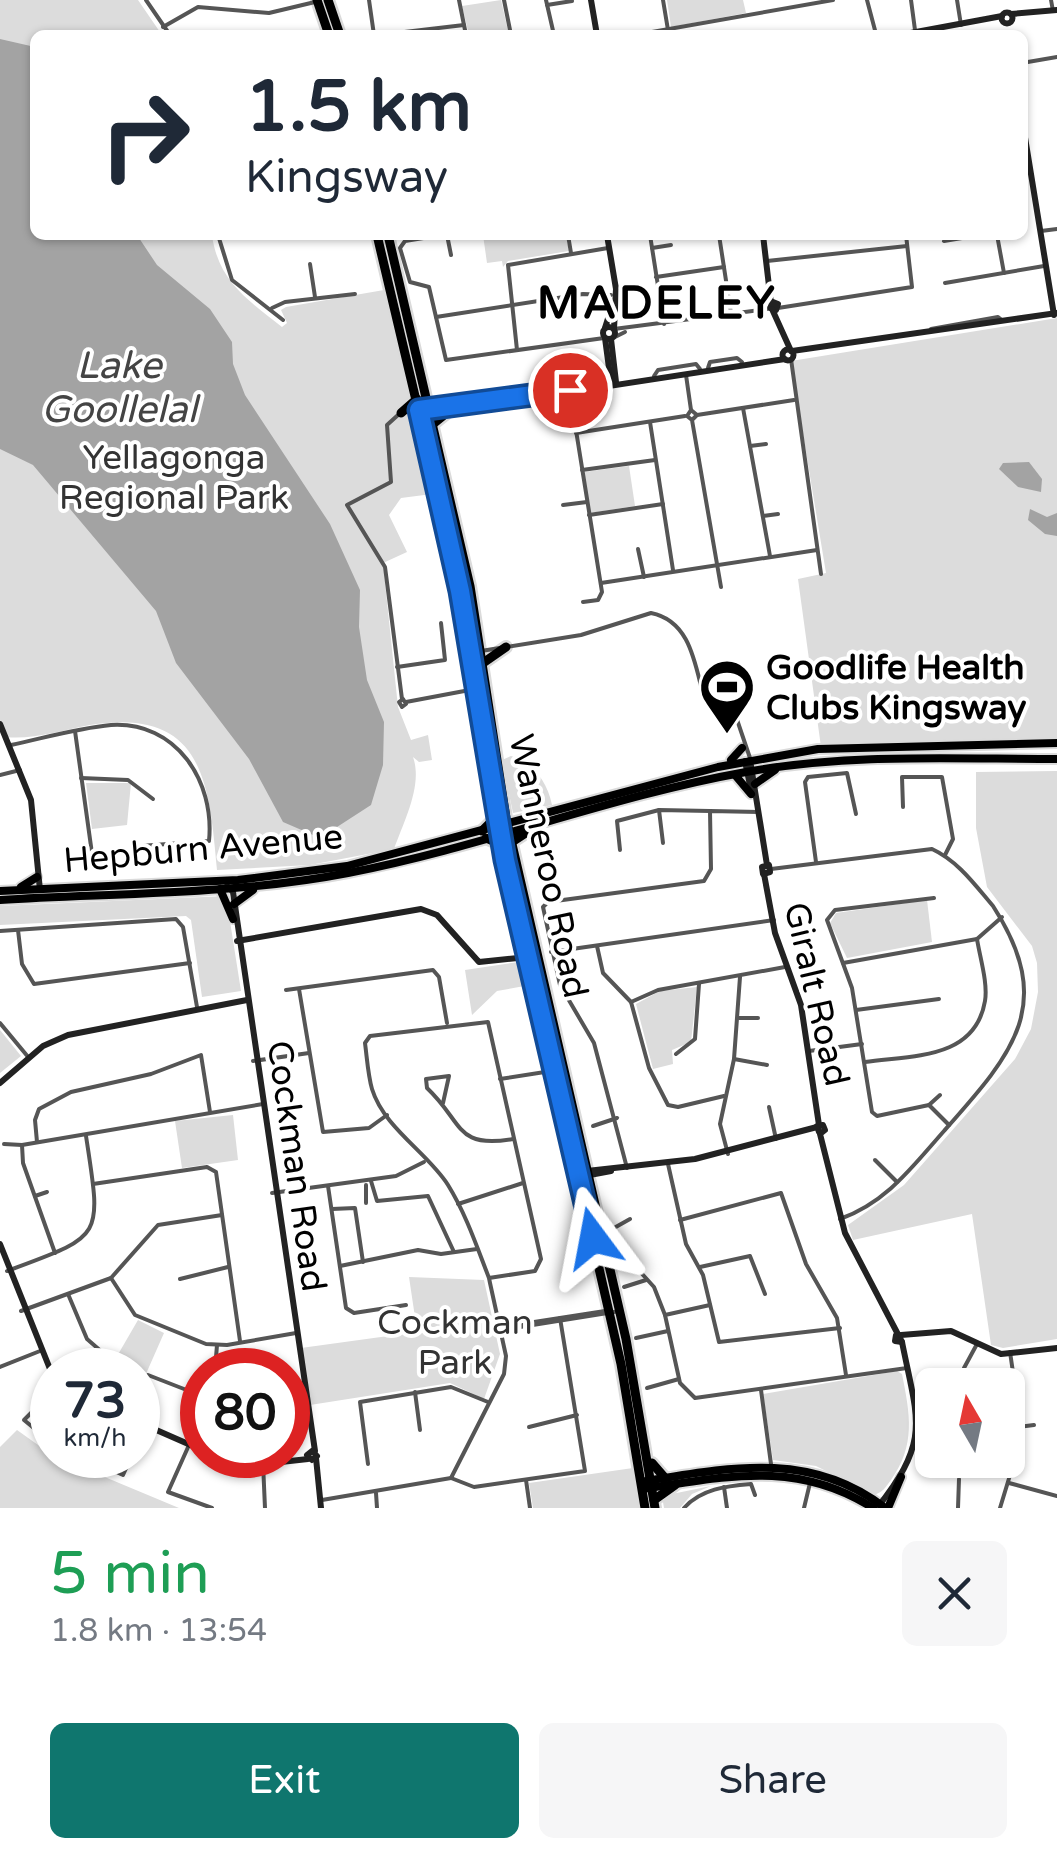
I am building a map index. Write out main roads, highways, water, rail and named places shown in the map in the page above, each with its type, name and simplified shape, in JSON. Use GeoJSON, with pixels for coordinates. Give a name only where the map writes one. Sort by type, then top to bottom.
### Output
{"type":"FeatureCollection","features":[{"type":"Feature","properties":{"kind":"highway"},"geometry":{"type":"LineString","coordinates":[[318,0],[327,30]]}},
{"type":"Feature","properties":{"kind":"highway"},"geometry":{"type":"LineString","coordinates":[[328,0],[338,30]]}},
{"type":"Feature","properties":{"kind":"highway","name":"Wanneroo Road"},"geometry":{"type":"LineString","coordinates":[[377,240],[416,399],[433,424],[442,464],[481,651],[506,825],[532,954],[648,1456],[645,1508]]}},
{"type":"Feature","properties":{"kind":"highway","name":"Wanneroo Road"},"geometry":{"type":"LineString","coordinates":[[389,240],[460,591],[490,773],[506,825],[505,860],[532,954]]}},
{"type":"Feature","properties":{"kind":"highway"},"geometry":{"type":"LineString","coordinates":[[398,414],[416,399]]}},
{"type":"Feature","properties":{"kind":"highway"},"geometry":{"type":"LineString","coordinates":[[433,424],[457,407]]}},
{"type":"Feature","properties":{"kind":"highway"},"geometry":{"type":"LineString","coordinates":[[433,472],[442,464]]}},
{"type":"Feature","properties":{"kind":"highway"},"geometry":{"type":"LineString","coordinates":[[460,591],[481,651],[476,657],[480,706]]}},
{"type":"Feature","properties":{"kind":"highway"},"geometry":{"type":"LineString","coordinates":[[482,663],[506,647]]}},
{"type":"Feature","properties":{"kind":"highway"},"geometry":{"type":"LineString","coordinates":[[490,773],[494,772],[496,751]]}},
{"type":"Feature","properties":{"kind":"highway"},"geometry":{"type":"LineString","coordinates":[[484,835],[506,825],[541,823]]}},
{"type":"Feature","properties":{"kind":"highway"},"geometry":{"type":"LineString","coordinates":[[484,835],[495,842],[505,860]]}},
{"type":"Feature","properties":{"kind":"highway","name":"Wanneroo Road"},"geometry":{"type":"LineString","coordinates":[[614,1311],[647,1485],[655,1504]]}},
{"type":"Feature","properties":{"kind":"highway"},"geometry":{"type":"LineString","coordinates":[[648,1456],[670,1481],[655,1504]]}},
{"type":"Feature","properties":{"kind":"main road","name":"Hepburn Avenue"},"geometry":{"type":"LineString","coordinates":[[541,823],[733,774],[766,758],[842,747],[1057,743]]}},
{"type":"Feature","properties":{"kind":"main road"},"geometry":{"type":"LineString","coordinates":[[718,767],[739,756],[744,746],[766,758]]}},
{"type":"Feature","properties":{"kind":"main road","name":"Hepburn Avenue"},"geometry":{"type":"LineString","coordinates":[[3,891],[262,886],[349,873],[718,767],[873,758],[1057,759]]}},
{"type":"Feature","properties":{"kind":"main road"},"geometry":{"type":"LineString","coordinates":[[733,774],[753,789],[784,766]]}},
{"type":"Feature","properties":{"kind":"main road","name":"Hepburn Avenue"},"geometry":{"type":"LineString","coordinates":[[0,900],[222,886],[238,880],[347,866],[484,835]]}},
{"type":"Feature","properties":{"kind":"main road"},"geometry":{"type":"LineString","coordinates":[[3,891],[28,886],[37,877]]}},
{"type":"Feature","properties":{"kind":"main road"},"geometry":{"type":"LineString","coordinates":[[222,886],[233,920]]}},
{"type":"Feature","properties":{"kind":"main road"},"geometry":{"type":"LineString","coordinates":[[234,904],[241,895],[262,886]]}},
{"type":"Feature","properties":{"kind":"main road"},"geometry":{"type":"LineString","coordinates":[[647,1485],[771,1464],[813,1476],[880,1506],[901,1477]]}},
{"type":"Feature","properties":{"kind":"main road"},"geometry":{"type":"LineString","coordinates":[[670,1481],[771,1473],[813,1476]]}},
{"type":"Feature","properties":{"kind":"water","name":"Lake Goollelal"},"geometry":{"type":"Polygon","coordinates":[[[0,39],[30,46],[30,240],[140,240],[157,265],[210,309],[232,342],[233,364],[245,395],[330,524],[360,590],[359,627],[367,680],[384,722],[383,765],[371,805],[320,838],[283,822],[249,759],[176,663],[156,611],[33,465],[0,449],[0,39]]]}},
{"type":"Feature","properties":{"kind":"water"},"geometry":{"type":"Polygon","coordinates":[[[1029,462],[1042,479],[1041,492],[1018,487],[999,469],[1003,463],[1029,462]]]}},
{"type":"Feature","properties":{"kind":"water"},"geometry":{"type":"Polygon","coordinates":[[[1030,509],[1047,517],[1057,513],[1057,536],[1045,534],[1028,520],[1030,509]]]}},
{"type":"Feature","properties":{"kind":"place","name":"Goodlife Health Clubs Kingsway"},"geometry":{"type":"Point","coordinates":[727,736]}},
{"type":"Feature","properties":{"kind":"district","name":"MADELEY"},"geometry":{"type":"Point","coordinates":[657,302]}},
{"type":"Feature","properties":{"kind":"park label","name":"Yellagonga Regional Park"},"geometry":{"type":"Point","coordinates":[174,477]}},
{"type":"Feature","properties":{"kind":"park label","name":"Cockman Park"},"geometry":{"type":"Point","coordinates":[455,1342]}}]}
